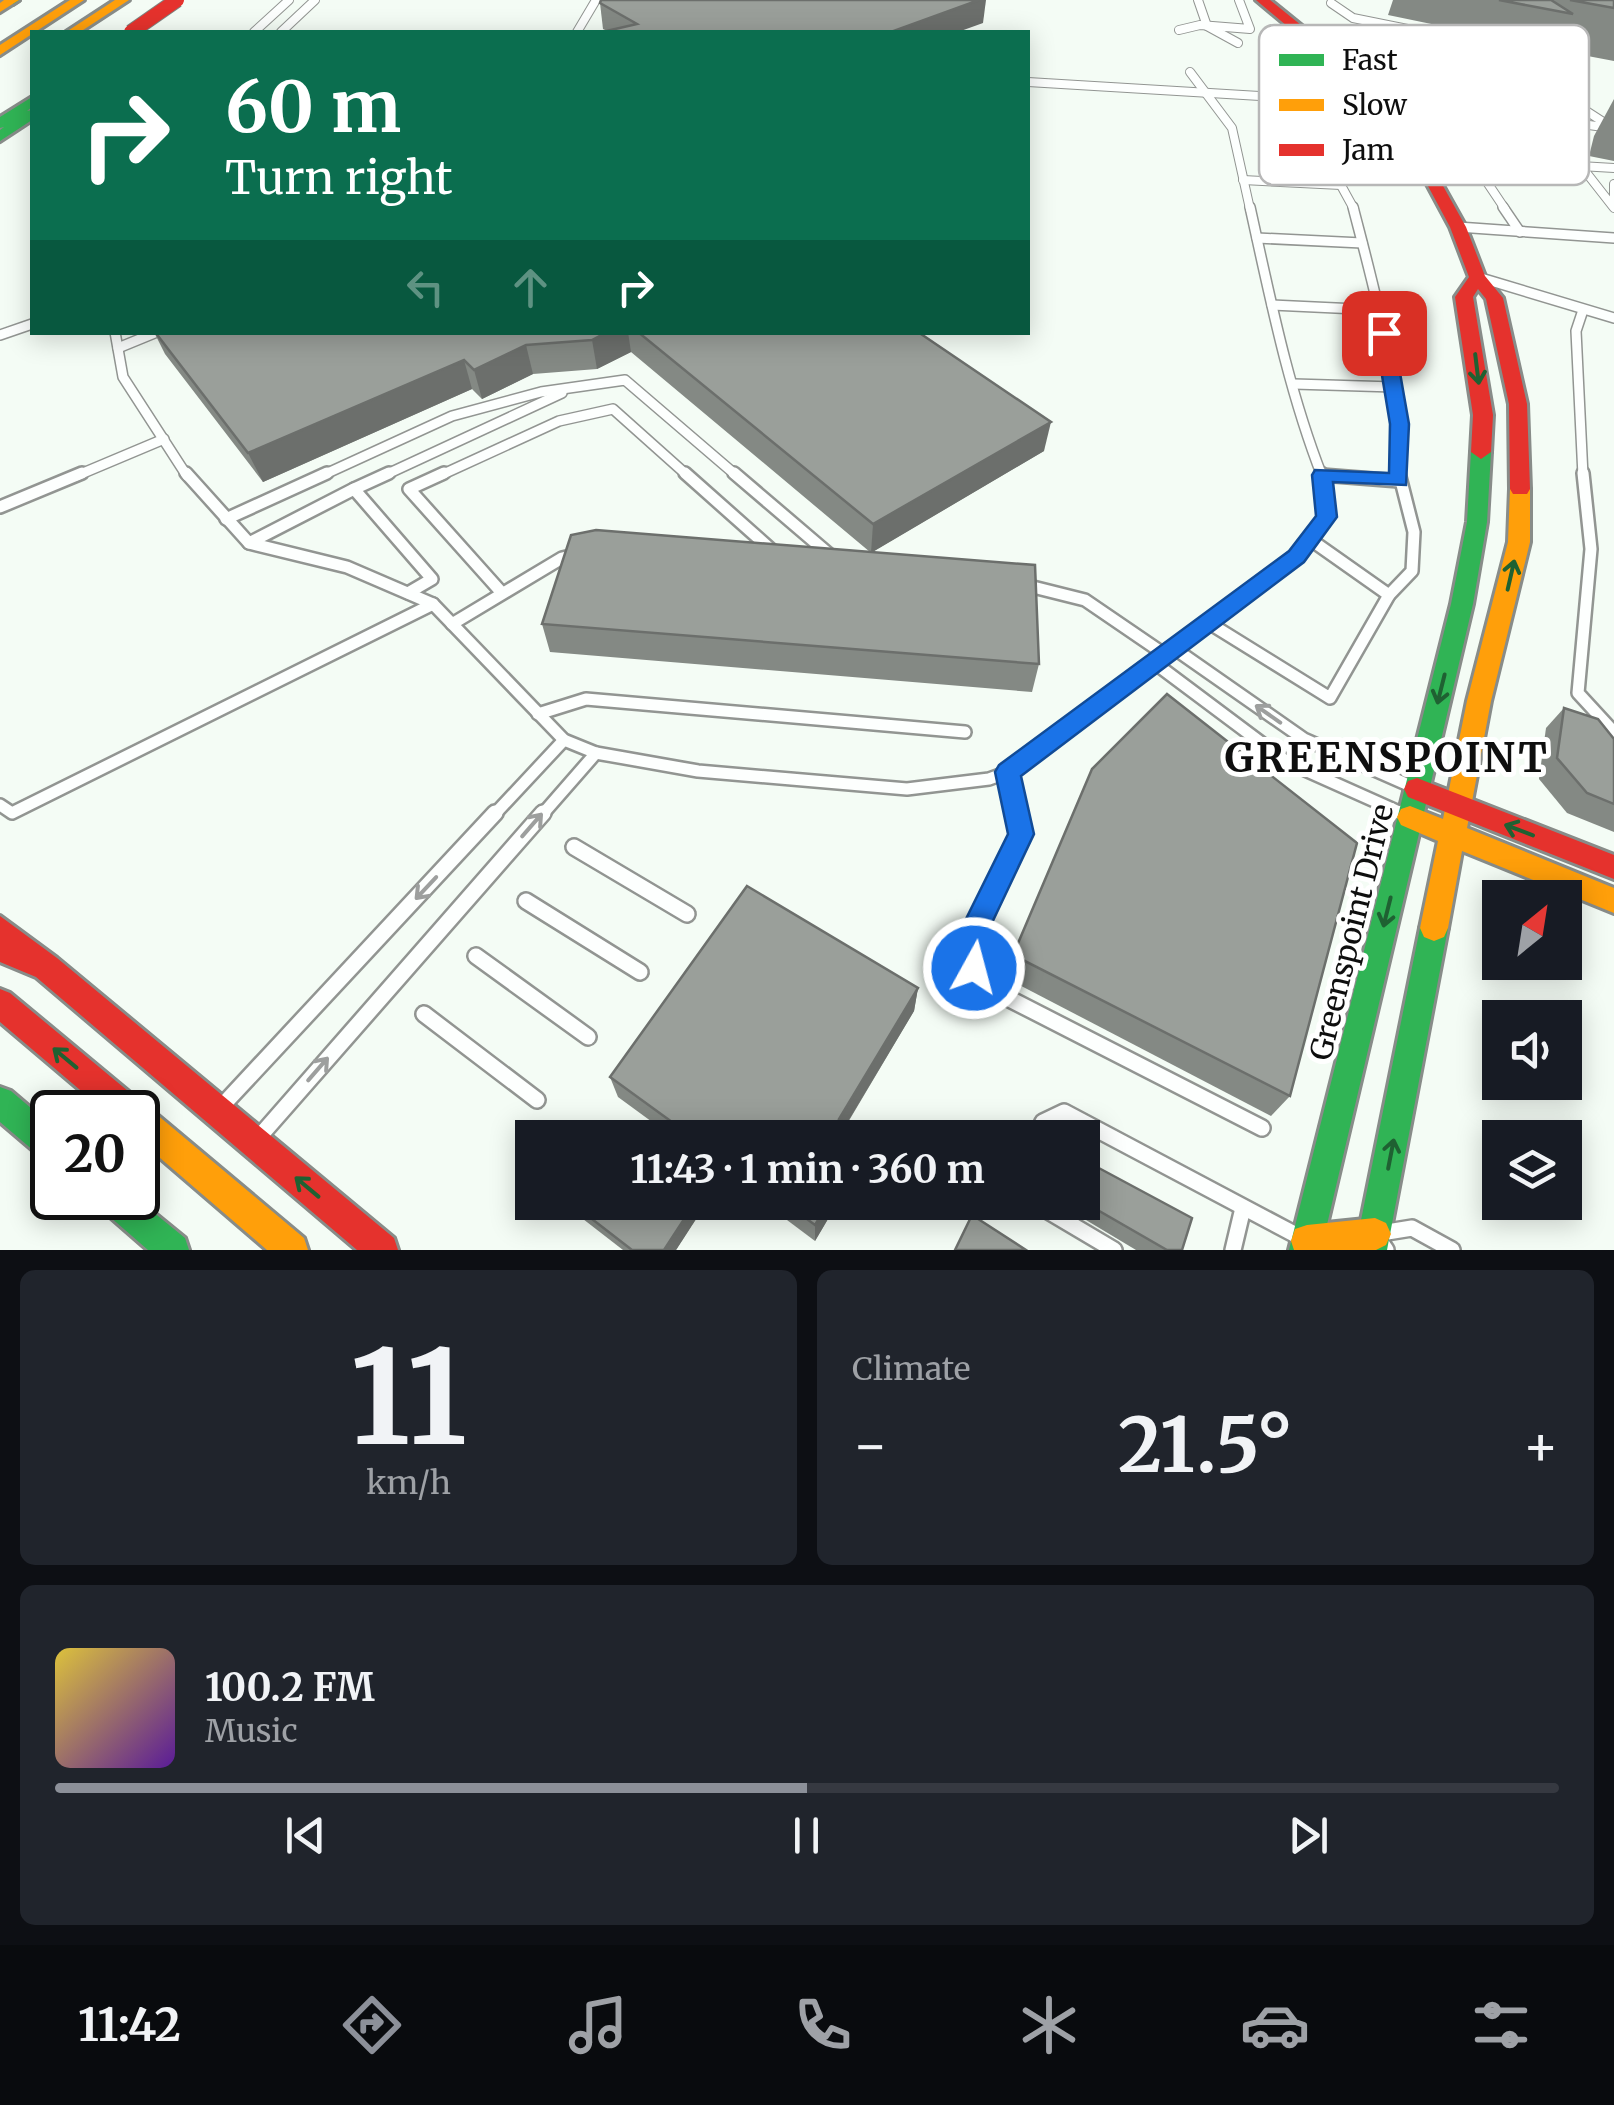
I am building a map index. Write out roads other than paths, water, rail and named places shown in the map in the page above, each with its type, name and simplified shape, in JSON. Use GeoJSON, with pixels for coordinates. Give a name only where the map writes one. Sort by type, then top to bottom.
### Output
{"type":"FeatureCollection","features":[{"type":"Feature","properties":{"kind":"main road"},"geometry":{"type":"LineString","coordinates":[[0,8],[13,0]]}},
{"type":"Feature","properties":{"kind":"main road"},"geometry":{"type":"LineString","coordinates":[[0,19],[31,0]]}},
{"type":"Feature","properties":{"kind":"main road"},"geometry":{"type":"LineString","coordinates":[[32,30],[78,0]]}},
{"type":"Feature","properties":{"kind":"main road"},"geometry":{"type":"LineString","coordinates":[[49,30],[95,0]]}},
{"type":"Feature","properties":{"kind":"main road"},"geometry":{"type":"LineString","coordinates":[[75,30],[122,0]]}},
{"type":"Feature","properties":{"kind":"main road"},"geometry":{"type":"LineString","coordinates":[[118,30],[162,0]]}},
{"type":"Feature","properties":{"kind":"main road"},"geometry":{"type":"LineString","coordinates":[[134,30],[176,0]]}},
{"type":"Feature","properties":{"kind":"main road"},"geometry":{"type":"LineString","coordinates":[[144,30],[176,0]]}},
{"type":"Feature","properties":{"kind":"main road"},"geometry":{"type":"LineString","coordinates":[[145,30],[189,0]]}},
{"type":"Feature","properties":{"kind":"main road"},"geometry":{"type":"LineString","coordinates":[[1262,0],[1289,25]]}},
{"type":"Feature","properties":{"kind":"main road"},"geometry":{"type":"LineString","coordinates":[[1285,0],[1311,25]]}},
{"type":"Feature","properties":{"kind":"main road"},"geometry":{"type":"LineString","coordinates":[[0,51],[30,31]]}},
{"type":"Feature","properties":{"kind":"main road"},"geometry":{"type":"LineString","coordinates":[[0,63],[30,42]]}},
{"type":"Feature","properties":{"kind":"main road"},"geometry":{"type":"LineString","coordinates":[[0,111],[30,90]]}},
{"type":"Feature","properties":{"kind":"main road"},"geometry":{"type":"LineString","coordinates":[[0,124],[30,103]]}},
{"type":"Feature","properties":{"kind":"main road"},"geometry":{"type":"LineString","coordinates":[[0,137],[30,115]]}},
{"type":"Feature","properties":{"kind":"main road"},"geometry":{"type":"LineString","coordinates":[[1306,1246],[1377,1245],[1479,700],[1519,542],[1520,432],[1510,357],[1494,298],[1477,277],[1458,227],[1434,185]]}},
{"type":"Feature","properties":{"kind":"main road","name":"Greenspoint Drive"},"geometry":{"type":"LineString","coordinates":[[1306,1246],[1462,604],[1477,522],[1483,415],[1464,297],[1477,277]]}},
{"type":"Feature","properties":{"kind":"main road"},"geometry":{"type":"LineString","coordinates":[[1417,789],[1614,867]]}},
{"type":"Feature","properties":{"kind":"main road"},"geometry":{"type":"LineString","coordinates":[[1410,817],[1614,902]]}},
{"type":"Feature","properties":{"kind":"main road"},"geometry":{"type":"LineString","coordinates":[[0,929],[382,1250]]}},
{"type":"Feature","properties":{"kind":"main road"},"geometry":{"type":"LineString","coordinates":[[0,948],[46,968]]}},
{"type":"Feature","properties":{"kind":"main road"},"geometry":{"type":"LineString","coordinates":[[0,1003],[103,1090]]}},
{"type":"Feature","properties":{"kind":"main road"},"geometry":{"type":"LineString","coordinates":[[0,1102],[30,1127]]}},
{"type":"Feature","properties":{"kind":"main road"},"geometry":{"type":"LineString","coordinates":[[160,1138],[292,1250]]}},
{"type":"Feature","properties":{"kind":"main road"},"geometry":{"type":"LineString","coordinates":[[138,1220],[173,1250]]}},
{"type":"Feature","properties":{"kind":"lane"},"geometry":{"type":"LineString","coordinates":[[256,30],[288,0]]}},
{"type":"Feature","properties":{"kind":"lane"},"geometry":{"type":"LineString","coordinates":[[284,30],[315,0]]}},
{"type":"Feature","properties":{"kind":"lane"},"geometry":{"type":"LineString","coordinates":[[578,30],[596,0]]}},
{"type":"Feature","properties":{"kind":"lane"},"geometry":{"type":"LineString","coordinates":[[1198,0],[1207,26],[1238,42]]}},
{"type":"Feature","properties":{"kind":"lane"},"geometry":{"type":"LineString","coordinates":[[1179,30],[1207,26],[1250,29],[1239,0]]}},
{"type":"Feature","properties":{"kind":"lane"},"geometry":{"type":"LineString","coordinates":[[1331,3],[1353,18],[1386,25]]}},
{"type":"Feature","properties":{"kind":"lane"},"geometry":{"type":"LineString","coordinates":[[116,335],[123,377],[194,486],[249,543],[347,567],[433,604],[564,740],[596,753],[698,771],[907,789],[989,779],[1008,772],[1296,556],[1326,517],[1322,475],[1307,440],[1232,128],[1190,72]]}},
{"type":"Feature","properties":{"kind":"lane"},"geometry":{"type":"LineString","coordinates":[[1030,82],[1259,96]]}},
{"type":"Feature","properties":{"kind":"lane"},"geometry":{"type":"LineString","coordinates":[[1589,113],[1614,129]]}},
{"type":"Feature","properties":{"kind":"lane"},"geometry":{"type":"LineString","coordinates":[[1589,125],[1614,129]]}},
{"type":"Feature","properties":{"kind":"lane"},"geometry":{"type":"LineString","coordinates":[[1589,167],[1614,168]]}},
{"type":"Feature","properties":{"kind":"lane"},"geometry":{"type":"LineString","coordinates":[[1589,176],[1614,205]]}},
{"type":"Feature","properties":{"kind":"lane"},"geometry":{"type":"LineString","coordinates":[[1244,180],[1259,181]]}},
{"type":"Feature","properties":{"kind":"lane"},"geometry":{"type":"LineString","coordinates":[[1614,184],[1614,205]]}},
{"type":"Feature","properties":{"kind":"lane"},"geometry":{"type":"LineString","coordinates":[[1209,623],[1330,698],[1389,595],[1412,571],[1414,532],[1399,480],[1400,424],[1394,388],[1362,243],[1341,185]]}},
{"type":"Feature","properties":{"kind":"lane"},"geometry":{"type":"LineString","coordinates":[[1490,185],[1520,232]]}},
{"type":"Feature","properties":{"kind":"lane"},"geometry":{"type":"LineString","coordinates":[[1458,227],[1614,238]]}},
{"type":"Feature","properties":{"kind":"lane"},"geometry":{"type":"LineString","coordinates":[[1257,238],[1362,243]]}},
{"type":"Feature","properties":{"kind":"lane"},"geometry":{"type":"LineString","coordinates":[[1477,277],[1614,318]]}},
{"type":"Feature","properties":{"kind":"lane"},"geometry":{"type":"LineString","coordinates":[[1272,305],[1378,310]]}},
{"type":"Feature","properties":{"kind":"lane"},"geometry":{"type":"LineString","coordinates":[[1583,310],[1576,331],[1585,521],[1591,549],[1578,692],[1614,732]]}},
{"type":"Feature","properties":{"kind":"lane"},"geometry":{"type":"LineString","coordinates":[[0,336],[30,325]]}},
{"type":"Feature","properties":{"kind":"lane"},"geometry":{"type":"LineString","coordinates":[[118,348],[150,335]]}},
{"type":"Feature","properties":{"kind":"lane"},"geometry":{"type":"LineString","coordinates":[[226,519],[452,416],[574,387],[625,380],[836,560]]}},
{"type":"Feature","properties":{"kind":"lane"},"geometry":{"type":"LineString","coordinates":[[1294,384],[1394,388]]}},
{"type":"Feature","properties":{"kind":"lane"},"geometry":{"type":"LineString","coordinates":[[249,543],[354,489],[574,387]]}},
{"type":"Feature","properties":{"kind":"lane"},"geometry":{"type":"LineString","coordinates":[[502,593],[410,488],[506,442],[559,422],[613,409],[790,568]]}},
{"type":"Feature","properties":{"kind":"lane"},"geometry":{"type":"LineString","coordinates":[[0,506],[164,439]]}},
{"type":"Feature","properties":{"kind":"lane"},"geometry":{"type":"LineString","coordinates":[[1322,475],[1399,480]]}},
{"type":"Feature","properties":{"kind":"lane"},"geometry":{"type":"LineString","coordinates":[[354,489],[432,579],[408,593]]}},
{"type":"Feature","properties":{"kind":"lane"},"geometry":{"type":"LineString","coordinates":[[1311,540],[1389,595]]}},
{"type":"Feature","properties":{"kind":"lane"},"geometry":{"type":"LineString","coordinates":[[452,624],[562,558],[596,550]]}},
{"type":"Feature","properties":{"kind":"lane"},"geometry":{"type":"LineString","coordinates":[[998,582],[1036,585],[1085,600],[1166,656],[1304,739],[1417,789]]}},
{"type":"Feature","properties":{"kind":"lane"},"geometry":{"type":"LineString","coordinates":[[0,804],[12,813],[433,604]]}},
{"type":"Feature","properties":{"kind":"lane"},"geometry":{"type":"LineString","coordinates":[[1166,656],[1287,762],[1410,817]]}},
{"type":"Feature","properties":{"kind":"lane"},"geometry":{"type":"LineString","coordinates":[[538,714],[586,699],[965,732]]}},
{"type":"Feature","properties":{"kind":"lane"},"geometry":{"type":"LineString","coordinates":[[216,1112],[564,740]]}},
{"type":"Feature","properties":{"kind":"lane"},"geometry":{"type":"LineString","coordinates":[[254,1143],[596,753]]}},
{"type":"Feature","properties":{"kind":"lane"},"geometry":{"type":"LineString","coordinates":[[1008,772],[1021,834],[967,945],[974,968],[996,992],[1262,1128]]}},
{"type":"Feature","properties":{"kind":"lane"},"geometry":{"type":"LineString","coordinates":[[574,847],[687,914]]}},
{"type":"Feature","properties":{"kind":"lane"},"geometry":{"type":"LineString","coordinates":[[526,900],[640,972]]}},
{"type":"Feature","properties":{"kind":"lane"},"geometry":{"type":"LineString","coordinates":[[476,956],[588,1037]]}},
{"type":"Feature","properties":{"kind":"lane"},"geometry":{"type":"LineString","coordinates":[[424,1014],[537,1100]]}},
{"type":"Feature","properties":{"kind":"lane"},"geometry":{"type":"LineString","coordinates":[[1046,1120],[1064,1112],[1081,1120]]}},
{"type":"Feature","properties":{"kind":"lane"},"geometry":{"type":"LineString","coordinates":[[1100,1130],[1306,1246]]}},
{"type":"Feature","properties":{"kind":"lane"},"geometry":{"type":"LineString","coordinates":[[1233,1250],[1243,1208]]}},
{"type":"Feature","properties":{"kind":"lane"},"geometry":{"type":"LineString","coordinates":[[1063,1220],[1114,1250]]}},
{"type":"Feature","properties":{"kind":"lane"},"geometry":{"type":"LineString","coordinates":[[1377,1245],[1412,1228],[1452,1250]]}},
{"type":"Feature","properties":{"kind":"district","name":"GREENSPOINT"},"geometry":{"type":"Point","coordinates":[1387,758]}}]}
